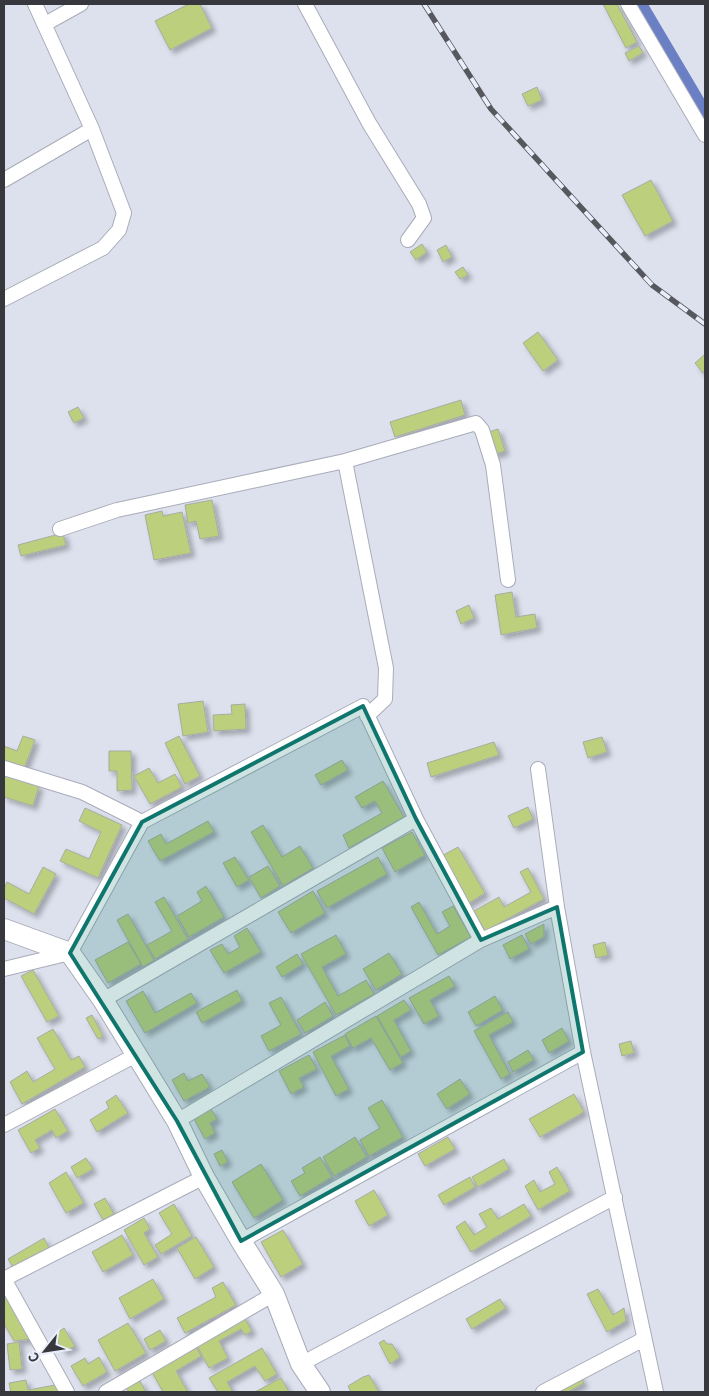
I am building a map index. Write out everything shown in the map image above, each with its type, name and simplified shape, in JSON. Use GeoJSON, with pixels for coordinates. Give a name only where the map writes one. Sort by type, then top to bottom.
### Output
{"type":"FeatureCollection","features":[{"type":"Feature","properties":{"kind":"street"},"geometry":{"type":"LineString","coordinates":[[4,299],[102,248],[119,230],[124,213],[92,130],[35,4]]}},
{"type":"Feature","properties":{"kind":"street"},"geometry":{"type":"LineString","coordinates":[[45,24],[80,4]]}},
{"type":"Feature","properties":{"kind":"street"},"geometry":{"type":"LineString","coordinates":[[305,4],[369,123],[419,204],[424,218],[408,240]]}},
{"type":"Feature","properties":{"kind":"street"},"geometry":{"type":"LineString","coordinates":[[628,4],[705,135]]}},
{"type":"Feature","properties":{"kind":"street"},"geometry":{"type":"LineString","coordinates":[[4,180],[92,130]]}},
{"type":"Feature","properties":{"kind":"street"},"geometry":{"type":"LineString","coordinates":[[60,529],[116,510],[345,461],[476,423],[482,430],[492,465],[508,580]]}},
{"type":"Feature","properties":{"kind":"street"},"geometry":{"type":"LineString","coordinates":[[345,461],[386,668],[384,699],[368,716]]}},
{"type":"Feature","properties":{"kind":"street"},"geometry":{"type":"LineString","coordinates":[[4,969],[70,953],[142,822],[363,706],[416,819],[481,940]]}},
{"type":"Feature","properties":{"kind":"street"},"geometry":{"type":"LineString","coordinates":[[4,768],[82,792],[142,822]]}},
{"type":"Feature","properties":{"kind":"street"},"geometry":{"type":"LineString","coordinates":[[538,769],[557,907],[582,1052],[656,1392]]}},
{"type":"Feature","properties":{"kind":"street"},"geometry":{"type":"LineString","coordinates":[[103,1000],[416,819]]}},
{"type":"Feature","properties":{"kind":"street"},"geometry":{"type":"LineString","coordinates":[[177,1121],[481,940],[557,907]]}},
{"type":"Feature","properties":{"kind":"street"},"geometry":{"type":"LineString","coordinates":[[4,929],[70,953],[103,1000],[177,1121],[204,1177],[241,1242],[274,1294],[301,1364],[320,1392]]}},
{"type":"Feature","properties":{"kind":"street"},"geometry":{"type":"LineString","coordinates":[[241,1242],[582,1052]]}},
{"type":"Feature","properties":{"kind":"street"},"geometry":{"type":"LineString","coordinates":[[4,1125],[136,1055]]}},
{"type":"Feature","properties":{"kind":"street"},"geometry":{"type":"LineString","coordinates":[[67,1392],[4,1279],[204,1177]]}},
{"type":"Feature","properties":{"kind":"street"},"geometry":{"type":"LineString","coordinates":[[301,1364],[615,1197]]}},
{"type":"Feature","properties":{"kind":"street"},"geometry":{"type":"LineString","coordinates":[[106,1392],[274,1294]]}},
{"type":"Feature","properties":{"kind":"street"},"geometry":{"type":"LineString","coordinates":[[543,1392],[644,1339]]}},
{"type":"Feature","properties":{"kind":"highlighted area"},"geometry":{"type":"Polygon","coordinates":[[[363,706],[416,819],[481,940],[557,907],[583,1052],[241,1241],[177,1121],[70,953],[142,822],[363,706]]]}},
{"type":"Feature","properties":{"kind":"building"},"geometry":{"type":"Polygon","coordinates":[[[189,4],[200,4],[212,28],[170,50],[155,21],[189,4]]]}},
{"type":"Feature","properties":{"kind":"building"},"geometry":{"type":"Polygon","coordinates":[[[603,4],[617,4],[637,42],[626,48],[603,4]]]}},
{"type":"Feature","properties":{"kind":"building"},"geometry":{"type":"Polygon","coordinates":[[[639,46],[643,53],[629,61],[625,53],[639,46]]]}},
{"type":"Feature","properties":{"kind":"building"},"geometry":{"type":"Polygon","coordinates":[[[537,87],[542,100],[528,106],[522,94],[537,87]]]}},
{"type":"Feature","properties":{"kind":"building"},"geometry":{"type":"Polygon","coordinates":[[[651,180],[673,221],[645,236],[622,195],[651,180]]]}},
{"type":"Feature","properties":{"kind":"building"},"geometry":{"type":"Polygon","coordinates":[[[422,244],[427,252],[416,260],[410,252],[422,244]]]}},
{"type":"Feature","properties":{"kind":"building"},"geometry":{"type":"Polygon","coordinates":[[[446,245],[452,257],[443,262],[437,250],[446,245]]]}},
{"type":"Feature","properties":{"kind":"building"},"geometry":{"type":"Polygon","coordinates":[[[463,267],[468,275],[460,279],[455,272],[463,267]]]}},
{"type":"Feature","properties":{"kind":"building"},"geometry":{"type":"Polygon","coordinates":[[[538,332],[558,360],[543,371],[523,343],[538,332]]]}},
{"type":"Feature","properties":{"kind":"building"},"geometry":{"type":"Polygon","coordinates":[[[705,354],[705,371],[703,373],[695,363],[705,354]]]}},
{"type":"Feature","properties":{"kind":"building"},"geometry":{"type":"Polygon","coordinates":[[[461,400],[465,415],[395,437],[390,422],[461,400]]]}},
{"type":"Feature","properties":{"kind":"building"},"geometry":{"type":"Polygon","coordinates":[[[78,407],[84,418],[74,423],[68,412],[78,407]]]}},
{"type":"Feature","properties":{"kind":"building"},"geometry":{"type":"Polygon","coordinates":[[[498,429],[505,451],[493,455],[486,433],[498,429]]]}},
{"type":"Feature","properties":{"kind":"building"},"geometry":{"type":"Polygon","coordinates":[[[212,500],[219,536],[200,539],[196,521],[188,523],[185,505],[212,500]]]}},
{"type":"Feature","properties":{"kind":"building"},"geometry":{"type":"Polygon","coordinates":[[[162,511],[163,516],[182,512],[191,553],[154,560],[145,515],[162,511]]]}},
{"type":"Feature","properties":{"kind":"building"},"geometry":{"type":"Polygon","coordinates":[[[63,533],[66,545],[21,556],[18,545],[63,533]]]}},
{"type":"Feature","properties":{"kind":"building"},"geometry":{"type":"Polygon","coordinates":[[[512,592],[516,617],[535,614],[537,628],[501,635],[495,595],[512,592]]]}},
{"type":"Feature","properties":{"kind":"building"},"geometry":{"type":"Polygon","coordinates":[[[469,605],[474,618],[461,624],[456,611],[469,605]]]}},
{"type":"Feature","properties":{"kind":"building"},"geometry":{"type":"Polygon","coordinates":[[[203,701],[208,732],[183,736],[178,704],[203,701]]]}},
{"type":"Feature","properties":{"kind":"building"},"geometry":{"type":"Polygon","coordinates":[[[245,704],[246,729],[214,731],[213,715],[232,714],[231,705],[245,704]]]}},
{"type":"Feature","properties":{"kind":"building"},"geometry":{"type":"Polygon","coordinates":[[[23,736],[35,740],[24,769],[4,761],[4,746],[17,751],[23,736]]]}},
{"type":"Feature","properties":{"kind":"building"},"geometry":{"type":"Polygon","coordinates":[[[179,736],[200,776],[185,784],[165,743],[179,736]]]}},
{"type":"Feature","properties":{"kind":"building"},"geometry":{"type":"Polygon","coordinates":[[[602,737],[607,752],[588,758],[583,742],[602,737]]]}},
{"type":"Feature","properties":{"kind":"building"},"geometry":{"type":"Polygon","coordinates":[[[494,742],[499,755],[431,777],[427,763],[494,742]]]}},
{"type":"Feature","properties":{"kind":"building"},"geometry":{"type":"Polygon","coordinates":[[[109,751],[131,751],[132,790],[117,791],[117,771],[109,771],[109,751]]]}},
{"type":"Feature","properties":{"kind":"building"},"geometry":{"type":"Polygon","coordinates":[[[342,760],[348,770],[321,785],[315,775],[342,760]]]}},
{"type":"Feature","properties":{"kind":"building"},"geometry":{"type":"Polygon","coordinates":[[[149,768],[158,783],[175,774],[182,787],[150,804],[134,776],[149,768]]]}},
{"type":"Feature","properties":{"kind":"building"},"geometry":{"type":"Polygon","coordinates":[[[4,775],[39,786],[33,806],[4,797],[4,775]]]}},
{"type":"Feature","properties":{"kind":"building"},"geometry":{"type":"Polygon","coordinates":[[[383,781],[404,817],[349,848],[343,835],[382,813],[375,801],[362,808],[355,797],[383,781]]]}},
{"type":"Feature","properties":{"kind":"building"},"geometry":{"type":"Polygon","coordinates":[[[528,807],[533,819],[514,828],[508,816],[528,807]]]}},
{"type":"Feature","properties":{"kind":"building"},"geometry":{"type":"Polygon","coordinates":[[[85,808],[122,825],[98,878],[60,861],[66,849],[89,859],[101,832],[79,821],[85,808]]]}},
{"type":"Feature","properties":{"kind":"building"},"geometry":{"type":"Polygon","coordinates":[[[208,821],[214,832],[160,861],[148,841],[161,834],[166,844],[208,821]]]}},
{"type":"Feature","properties":{"kind":"building"},"geometry":{"type":"Polygon","coordinates":[[[263,825],[282,857],[300,846],[313,868],[283,886],[251,832],[263,825]]]}},
{"type":"Feature","properties":{"kind":"building"},"geometry":{"type":"Polygon","coordinates":[[[412,832],[425,855],[395,872],[382,848],[412,832]]]}},
{"type":"Feature","properties":{"kind":"building"},"geometry":{"type":"Polygon","coordinates":[[[458,847],[485,893],[466,905],[438,858],[458,847]]]}},
{"type":"Feature","properties":{"kind":"building"},"geometry":{"type":"Polygon","coordinates":[[[235,857],[249,880],[237,887],[223,863],[235,857]]]}},
{"type":"Feature","properties":{"kind":"building"},"geometry":{"type":"Polygon","coordinates":[[[378,857],[387,874],[327,908],[317,891],[378,857]]]}},
{"type":"Feature","properties":{"kind":"building"},"geometry":{"type":"Polygon","coordinates":[[[268,866],[280,886],[261,898],[249,877],[268,866]]]}},
{"type":"Feature","properties":{"kind":"building"},"geometry":{"type":"Polygon","coordinates":[[[43,867],[56,874],[34,914],[4,898],[4,889],[7,882],[29,894],[43,867]]]}},
{"type":"Feature","properties":{"kind":"building"},"geometry":{"type":"Polygon","coordinates":[[[528,868],[544,899],[485,931],[474,911],[499,897],[504,907],[531,892],[520,872],[528,868]]]}},
{"type":"Feature","properties":{"kind":"building"},"geometry":{"type":"Polygon","coordinates":[[[206,886],[224,917],[189,937],[177,916],[202,901],[197,892],[206,886]]]}},
{"type":"Feature","properties":{"kind":"building"},"geometry":{"type":"Polygon","coordinates":[[[313,891],[325,913],[291,933],[278,912],[313,891]]]}},
{"type":"Feature","properties":{"kind":"building"},"geometry":{"type":"Polygon","coordinates":[[[164,897],[188,939],[155,959],[147,945],[172,931],[155,902],[164,897]]]}},
{"type":"Feature","properties":{"kind":"building"},"geometry":{"type":"Polygon","coordinates":[[[419,902],[437,934],[450,926],[442,912],[453,906],[471,937],[438,955],[411,907],[419,902]]]}},
{"type":"Feature","properties":{"kind":"building"},"geometry":{"type":"Polygon","coordinates":[[[128,914],[154,960],[143,967],[117,920],[128,914]]]}},
{"type":"Feature","properties":{"kind":"building"},"geometry":{"type":"Polygon","coordinates":[[[544,924],[544,937],[531,944],[525,934],[544,924]]]}},
{"type":"Feature","properties":{"kind":"building"},"geometry":{"type":"Polygon","coordinates":[[[247,928],[261,952],[224,973],[210,950],[222,944],[228,954],[240,947],[234,936],[247,928]]]}},
{"type":"Feature","properties":{"kind":"building"},"geometry":{"type":"Polygon","coordinates":[[[336,935],[346,954],[322,967],[338,996],[366,980],[374,994],[336,1015],[301,954],[336,935]]]}},
{"type":"Feature","properties":{"kind":"building"},"geometry":{"type":"Polygon","coordinates":[[[522,935],[529,949],[510,959],[503,945],[522,935]]]}},
{"type":"Feature","properties":{"kind":"building"},"geometry":{"type":"Polygon","coordinates":[[[128,942],[141,964],[108,983],[95,960],[128,942]]]}},
{"type":"Feature","properties":{"kind":"building"},"geometry":{"type":"Polygon","coordinates":[[[605,942],[608,955],[596,958],[593,945],[605,942]]]}},
{"type":"Feature","properties":{"kind":"building"},"geometry":{"type":"Polygon","coordinates":[[[389,953],[402,974],[376,990],[363,969],[389,953]]]}},
{"type":"Feature","properties":{"kind":"building"},"geometry":{"type":"Polygon","coordinates":[[[297,954],[303,964],[282,977],[276,967],[297,954]]]}},
{"type":"Feature","properties":{"kind":"building"},"geometry":{"type":"Polygon","coordinates":[[[33,970],[59,1016],[47,1022],[21,976],[33,970]]]}},
{"type":"Feature","properties":{"kind":"building"},"geometry":{"type":"Polygon","coordinates":[[[449,976],[455,986],[430,1000],[439,1016],[424,1024],[409,998],[449,976]]]}},
{"type":"Feature","properties":{"kind":"building"},"geometry":{"type":"Polygon","coordinates":[[[237,990],[242,1001],[202,1023],[196,1012],[237,990]]]}},
{"type":"Feature","properties":{"kind":"building"},"geometry":{"type":"Polygon","coordinates":[[[143,991],[155,1013],[191,993],[197,1003],[145,1033],[126,1001],[143,991]]]}},
{"type":"Feature","properties":{"kind":"building"},"geometry":{"type":"Polygon","coordinates":[[[495,996],[503,1010],[476,1026],[468,1012],[495,996]]]}},
{"type":"Feature","properties":{"kind":"building"},"geometry":{"type":"Polygon","coordinates":[[[281,997],[301,1034],[269,1051],[261,1036],[281,1025],[269,1003],[281,997]]]}},
{"type":"Feature","properties":{"kind":"building"},"geometry":{"type":"Polygon","coordinates":[[[404,1000],[411,1010],[394,1020],[411,1051],[401,1057],[377,1016],[404,1000]]]}},
{"type":"Feature","properties":{"kind":"building"},"geometry":{"type":"Polygon","coordinates":[[[325,1002],[333,1016],[305,1033],[297,1020],[325,1002]]]}},
{"type":"Feature","properties":{"kind":"building"},"geometry":{"type":"Polygon","coordinates":[[[508,1012],[513,1022],[489,1035],[510,1074],[501,1079],[474,1031],[508,1012]]]}},
{"type":"Feature","properties":{"kind":"building"},"geometry":{"type":"Polygon","coordinates":[[[92,1015],[103,1036],[98,1039],[86,1018],[92,1015]]]}},
{"type":"Feature","properties":{"kind":"building"},"geometry":{"type":"Polygon","coordinates":[[[376,1016],[403,1063],[390,1070],[371,1038],[353,1048],[345,1034],[376,1016]]]}},
{"type":"Feature","properties":{"kind":"building"},"geometry":{"type":"Polygon","coordinates":[[[562,1028],[569,1041],[549,1053],[542,1040],[562,1028]]]}},
{"type":"Feature","properties":{"kind":"building"},"geometry":{"type":"Polygon","coordinates":[[[53,1029],[71,1060],[79,1056],[85,1067],[22,1104],[10,1082],[27,1071],[33,1082],[55,1069],[37,1038],[53,1029]]]}},
{"type":"Feature","properties":{"kind":"building"},"geometry":{"type":"Polygon","coordinates":[[[345,1035],[350,1046],[331,1056],[349,1089],[336,1096],[313,1052],[345,1035]]]}},
{"type":"Feature","properties":{"kind":"building"},"geometry":{"type":"Polygon","coordinates":[[[631,1041],[634,1053],[622,1056],[619,1044],[631,1041]]]}},
{"type":"Feature","properties":{"kind":"building"},"geometry":{"type":"Polygon","coordinates":[[[528,1050],[534,1060],[513,1072],[508,1062],[528,1050]]]}},
{"type":"Feature","properties":{"kind":"building"},"geometry":{"type":"Polygon","coordinates":[[[309,1055],[317,1069],[299,1078],[304,1087],[291,1094],[279,1071],[309,1055]]]}},
{"type":"Feature","properties":{"kind":"building"},"geometry":{"type":"Polygon","coordinates":[[[184,1073],[188,1081],[202,1074],[210,1087],[184,1101],[172,1080],[184,1073]]]}},
{"type":"Feature","properties":{"kind":"building"},"geometry":{"type":"Polygon","coordinates":[[[460,1079],[470,1094],[447,1109],[437,1094],[460,1079]]]}},
{"type":"Feature","properties":{"kind":"building"},"geometry":{"type":"Polygon","coordinates":[[[574,1094],[584,1112],[540,1137],[529,1119],[574,1094]]]}},
{"type":"Feature","properties":{"kind":"building"},"geometry":{"type":"Polygon","coordinates":[[[116,1095],[128,1113],[97,1132],[90,1120],[109,1108],[106,1102],[116,1095]]]}},
{"type":"Feature","properties":{"kind":"building"},"geometry":{"type":"Polygon","coordinates":[[[382,1100],[403,1137],[369,1156],[360,1140],[380,1128],[368,1108],[382,1100]]]}},
{"type":"Feature","properties":{"kind":"building"},"geometry":{"type":"Polygon","coordinates":[[[55,1109],[68,1131],[56,1138],[52,1130],[35,1140],[40,1148],[31,1153],[18,1130],[55,1109]]]}},
{"type":"Feature","properties":{"kind":"building"},"geometry":{"type":"Polygon","coordinates":[[[211,1109],[217,1119],[210,1123],[215,1133],[205,1139],[194,1119],[211,1109]]]}},
{"type":"Feature","properties":{"kind":"building"},"geometry":{"type":"Polygon","coordinates":[[[355,1137],[367,1157],[334,1176],[323,1157],[355,1137]]]}},
{"type":"Feature","properties":{"kind":"building"},"geometry":{"type":"Polygon","coordinates":[[[448,1137],[455,1149],[425,1166],[418,1154],[448,1137]]]}},
{"type":"Feature","properties":{"kind":"building"},"geometry":{"type":"Polygon","coordinates":[[[222,1150],[228,1162],[220,1166],[214,1154],[222,1150]]]}},
{"type":"Feature","properties":{"kind":"building"},"geometry":{"type":"Polygon","coordinates":[[[320,1157],[332,1177],[300,1196],[291,1181],[305,1173],[302,1168],[320,1157]]]}},
{"type":"Feature","properties":{"kind":"building"},"geometry":{"type":"Polygon","coordinates":[[[86,1158],[93,1169],[77,1178],[71,1167],[86,1158]]]}},
{"type":"Feature","properties":{"kind":"building"},"geometry":{"type":"Polygon","coordinates":[[[504,1159],[509,1169],[478,1187],[472,1177],[504,1159]]]}},
{"type":"Feature","properties":{"kind":"building"},"geometry":{"type":"Polygon","coordinates":[[[261,1164],[283,1200],[254,1218],[232,1182],[261,1164]]]}},
{"type":"Feature","properties":{"kind":"building"},"geometry":{"type":"Polygon","coordinates":[[[557,1167],[570,1191],[538,1210],[525,1186],[534,1180],[540,1192],[555,1184],[549,1172],[557,1167]]]}},
{"type":"Feature","properties":{"kind":"building"},"geometry":{"type":"Polygon","coordinates":[[[66,1172],[84,1203],[66,1213],[49,1183],[66,1172]]]}},
{"type":"Feature","properties":{"kind":"building"},"geometry":{"type":"Polygon","coordinates":[[[470,1177],[475,1187],[444,1205],[438,1195],[470,1177]]]}},
{"type":"Feature","properties":{"kind":"building"},"geometry":{"type":"Polygon","coordinates":[[[374,1190],[388,1215],[369,1226],[355,1201],[374,1190]]]}},
{"type":"Feature","properties":{"kind":"building"},"geometry":{"type":"Polygon","coordinates":[[[105,1198],[114,1214],[103,1220],[94,1204],[105,1198]]]}},
{"type":"Feature","properties":{"kind":"building"},"geometry":{"type":"Polygon","coordinates":[[[174,1204],[192,1236],[161,1254],[155,1245],[172,1234],[159,1213],[174,1204]]]}},
{"type":"Feature","properties":{"kind":"building"},"geometry":{"type":"Polygon","coordinates":[[[524,1204],[531,1216],[471,1252],[456,1227],[465,1221],[474,1235],[487,1227],[479,1214],[491,1208],[498,1219],[524,1204]]]}},
{"type":"Feature","properties":{"kind":"building"},"geometry":{"type":"Polygon","coordinates":[[[144,1218],[150,1229],[144,1233],[158,1257],[144,1265],[124,1230],[144,1218]]]}},
{"type":"Feature","properties":{"kind":"building"},"geometry":{"type":"Polygon","coordinates":[[[283,1230],[303,1264],[281,1277],[261,1242],[283,1230]]]}},
{"type":"Feature","properties":{"kind":"building"},"geometry":{"type":"Polygon","coordinates":[[[122,1235],[133,1255],[103,1272],[92,1252],[122,1235]]]}},
{"type":"Feature","properties":{"kind":"building"},"geometry":{"type":"Polygon","coordinates":[[[196,1237],[214,1267],[195,1279],[177,1248],[196,1237]]]}},
{"type":"Feature","properties":{"kind":"building"},"geometry":{"type":"Polygon","coordinates":[[[44,1238],[49,1248],[14,1269],[8,1259],[44,1238]]]}},
{"type":"Feature","properties":{"kind":"building"},"geometry":{"type":"Polygon","coordinates":[[[153,1279],[164,1299],[130,1319],[119,1298],[153,1279]]]}},
{"type":"Feature","properties":{"kind":"building"},"geometry":{"type":"Polygon","coordinates":[[[223,1282],[236,1305],[185,1333],[177,1318],[216,1297],[212,1288],[223,1282]]]}},
{"type":"Feature","properties":{"kind":"building"},"geometry":{"type":"Polygon","coordinates":[[[598,1289],[613,1315],[624,1308],[626,1321],[607,1332],[587,1294],[598,1289]]]}},
{"type":"Feature","properties":{"kind":"building"},"geometry":{"type":"Polygon","coordinates":[[[4,1293],[31,1339],[14,1341],[4,1324],[4,1293]]]}},
{"type":"Feature","properties":{"kind":"building"},"geometry":{"type":"Polygon","coordinates":[[[500,1299],[506,1308],[472,1329],[466,1319],[500,1299]]]}},
{"type":"Feature","properties":{"kind":"building"},"geometry":{"type":"Polygon","coordinates":[[[243,1315],[252,1331],[245,1335],[241,1329],[219,1341],[228,1358],[209,1368],[195,1342],[243,1315]]]}},
{"type":"Feature","properties":{"kind":"building"},"geometry":{"type":"Polygon","coordinates":[[[128,1323],[146,1353],[115,1371],[98,1340],[128,1323]]]}},
{"type":"Feature","properties":{"kind":"building"},"geometry":{"type":"Polygon","coordinates":[[[64,1328],[75,1346],[64,1352],[54,1335],[64,1328]]]}},
{"type":"Feature","properties":{"kind":"building"},"geometry":{"type":"Polygon","coordinates":[[[160,1330],[166,1341],[150,1350],[144,1339],[160,1330]]]}},
{"type":"Feature","properties":{"kind":"building"},"geometry":{"type":"Polygon","coordinates":[[[384,1340],[387,1344],[392,1344],[400,1357],[390,1364],[379,1343],[384,1340]]]}},
{"type":"Feature","properties":{"kind":"building"},"geometry":{"type":"Polygon","coordinates":[[[19,1342],[22,1369],[10,1370],[7,1344],[19,1342]]]}},
{"type":"Feature","properties":{"kind":"building"},"geometry":{"type":"Polygon","coordinates":[[[193,1342],[201,1356],[176,1371],[188,1392],[163,1392],[149,1367],[193,1342]]]}},
{"type":"Feature","properties":{"kind":"building"},"geometry":{"type":"Polygon","coordinates":[[[262,1348],[277,1374],[265,1381],[255,1366],[227,1382],[233,1392],[218,1392],[209,1378],[262,1348]]]}},
{"type":"Feature","properties":{"kind":"building"},"geometry":{"type":"Polygon","coordinates":[[[99,1357],[107,1372],[83,1386],[71,1366],[85,1358],[88,1364],[99,1357]]]}},
{"type":"Feature","properties":{"kind":"building"},"geometry":{"type":"Polygon","coordinates":[[[578,1374],[584,1383],[568,1392],[552,1392],[578,1374]]]}},
{"type":"Feature","properties":{"kind":"building"},"geometry":{"type":"Polygon","coordinates":[[[369,1375],[379,1392],[351,1392],[348,1386],[369,1375]]]}},
{"type":"Feature","properties":{"kind":"building"},"geometry":{"type":"Polygon","coordinates":[[[281,1378],[289,1392],[255,1392],[281,1378]]]}},
{"type":"Feature","properties":{"kind":"building"},"geometry":{"type":"Polygon","coordinates":[[[26,1380],[28,1390],[61,1384],[62,1392],[11,1392],[9,1383],[26,1380]]]}},
{"type":"Feature","properties":{"kind":"building"},"geometry":{"type":"Polygon","coordinates":[[[140,1381],[146,1392],[129,1392],[126,1388],[140,1381]]]}},
{"type":"Feature","properties":{"kind":"waterway"},"geometry":{"type":"LineString","coordinates":[[640,4],[705,114]]}},
{"type":"Feature","properties":{"kind":"railway"},"geometry":{"type":"LineString","coordinates":[[424,4],[491,109],[652,285],[705,324]]}}]}
